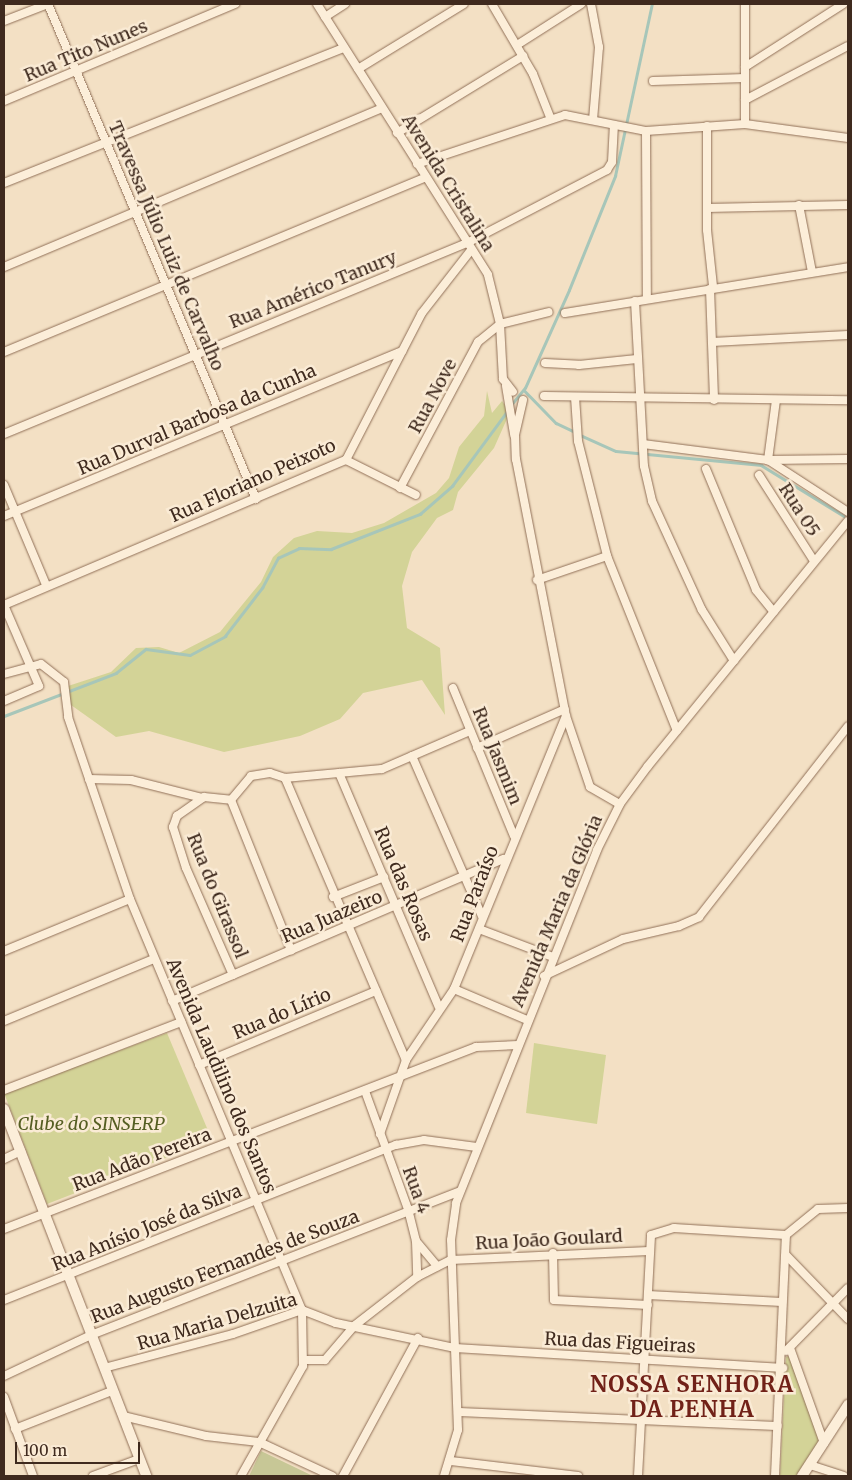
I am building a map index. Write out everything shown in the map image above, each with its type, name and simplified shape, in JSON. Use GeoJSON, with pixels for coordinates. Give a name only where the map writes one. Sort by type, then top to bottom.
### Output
{"type":"FeatureCollection","features":[{"type":"Feature","properties":{"kind":"street"},"geometry":{"type":"LineString","coordinates":[[4,21],[48,4]]}},
{"type":"Feature","properties":{"kind":"street","name":"Travessa Júlio Luiz de Carvalho"},"geometry":{"type":"LineString","coordinates":[[48,4],[256,499]]}},
{"type":"Feature","properties":{"kind":"street","name":"Rua Tito Nunes"},"geometry":{"type":"LineString","coordinates":[[4,101],[77,72],[235,4]]}},
{"type":"Feature","properties":{"kind":"street","name":"Avenida Cristalina"},"geometry":{"type":"LineString","coordinates":[[317,4],[424,178],[488,275],[500,324],[536,580],[565,713],[590,787],[620,804]]}},
{"type":"Feature","properties":{"kind":"street"},"geometry":{"type":"LineString","coordinates":[[325,16],[345,4]]}},
{"type":"Feature","properties":{"kind":"street"},"geometry":{"type":"LineString","coordinates":[[358,69],[464,4]]}},
{"type":"Feature","properties":{"kind":"street"},"geometry":{"type":"LineString","coordinates":[[492,4],[518,45],[550,117]]}},
{"type":"Feature","properties":{"kind":"street"},"geometry":{"type":"LineString","coordinates":[[518,45],[581,4]]}},
{"type":"Feature","properties":{"kind":"street"},"geometry":{"type":"LineString","coordinates":[[591,4],[599,38],[592,120]]}},
{"type":"Feature","properties":{"kind":"street"},"geometry":{"type":"LineString","coordinates":[[745,4],[745,124]]}},
{"type":"Feature","properties":{"kind":"street"},"geometry":{"type":"LineString","coordinates":[[745,67],[844,4]]}},
{"type":"Feature","properties":{"kind":"street"},"geometry":{"type":"LineString","coordinates":[[745,100],[848,46]]}},
{"type":"Feature","properties":{"kind":"street"},"geometry":{"type":"LineString","coordinates":[[4,183],[105,140],[344,48]]}},
{"type":"Feature","properties":{"kind":"street"},"geometry":{"type":"LineString","coordinates":[[397,133],[523,56]]}},
{"type":"Feature","properties":{"kind":"street"},"geometry":{"type":"LineString","coordinates":[[653,81],[745,78]]}},
{"type":"Feature","properties":{"kind":"street"},"geometry":{"type":"LineString","coordinates":[[4,267],[382,108]]}},
{"type":"Feature","properties":{"kind":"street"},"geometry":{"type":"LineString","coordinates":[[417,164],[550,117],[592,120],[643,130],[745,124],[848,138]]}},
{"type":"Feature","properties":{"kind":"street","name":"Rua Américo Tanury"},"geometry":{"type":"LineString","coordinates":[[4,434],[195,355],[469,247],[607,170],[612,162],[617,126]]}},
{"type":"Feature","properties":{"kind":"street"},"geometry":{"type":"LineString","coordinates":[[708,126],[708,208],[714,400]]}},
{"type":"Feature","properties":{"kind":"street"},"geometry":{"type":"LineString","coordinates":[[643,130],[647,297]]}},
{"type":"Feature","properties":{"kind":"street"},"geometry":{"type":"LineString","coordinates":[[4,352],[165,282],[424,178]]}},
{"type":"Feature","properties":{"kind":"street"},"geometry":{"type":"LineString","coordinates":[[799,205],[812,272]]}},
{"type":"Feature","properties":{"kind":"street"},"geometry":{"type":"LineString","coordinates":[[708,208],[848,205]]}},
{"type":"Feature","properties":{"kind":"street","name":"Rua Floriano Peixoto"},"geometry":{"type":"LineString","coordinates":[[4,605],[46,585],[346,460],[422,313],[469,247]]}},
{"type":"Feature","properties":{"kind":"street"},"geometry":{"type":"LineString","coordinates":[[566,313],[636,301],[647,297],[848,267]]}},
{"type":"Feature","properties":{"kind":"street"},"geometry":{"type":"LineString","coordinates":[[636,301],[637,360],[644,466],[658,516],[690,587],[734,661]]}},
{"type":"Feature","properties":{"kind":"street"},"geometry":{"type":"LineString","coordinates":[[500,324],[549,312]]}},
{"type":"Feature","properties":{"kind":"street","name":"Rua Nove"},"geometry":{"type":"LineString","coordinates":[[400,488],[478,342],[500,324]]}},
{"type":"Feature","properties":{"kind":"street"},"geometry":{"type":"LineString","coordinates":[[712,342],[848,335]]}},
{"type":"Feature","properties":{"kind":"street","name":"Rua Durval Barbosa da Cunha"},"geometry":{"type":"LineString","coordinates":[[4,516],[402,351]]}},
{"type":"Feature","properties":{"kind":"street"},"geometry":{"type":"LineString","coordinates":[[545,363],[585,365],[637,360]]}},
{"type":"Feature","properties":{"kind":"street"},"geometry":{"type":"LineString","coordinates":[[544,396],[639,396],[714,400],[848,400]]}},
{"type":"Feature","properties":{"kind":"street"},"geometry":{"type":"LineString","coordinates":[[575,397],[578,441],[607,556],[677,731]]}},
{"type":"Feature","properties":{"kind":"street"},"geometry":{"type":"LineString","coordinates":[[515,436],[523,400]]}},
{"type":"Feature","properties":{"kind":"street"},"geometry":{"type":"LineString","coordinates":[[768,460],[776,400]]}},
{"type":"Feature","properties":{"kind":"street"},"geometry":{"type":"LineString","coordinates":[[644,447],[768,460],[848,459]]}},
{"type":"Feature","properties":{"kind":"street"},"geometry":{"type":"LineString","coordinates":[[346,460],[416,495]]}},
{"type":"Feature","properties":{"kind":"street"},"geometry":{"type":"LineString","coordinates":[[768,460],[848,512]]}},
{"type":"Feature","properties":{"kind":"street"},"geometry":{"type":"LineString","coordinates":[[706,469],[756,590],[774,612]]}},
{"type":"Feature","properties":{"kind":"street","name":"Rua 05"},"geometry":{"type":"LineString","coordinates":[[758,475],[814,561]]}},
{"type":"Feature","properties":{"kind":"street"},"geometry":{"type":"LineString","coordinates":[[4,485],[46,585]]}},
{"type":"Feature","properties":{"kind":"street","name":"Avenida Maria da Glória"},"geometry":{"type":"LineString","coordinates":[[452,1461],[458,1412],[452,1228],[460,1191],[544,976],[620,804],[848,521]]}},
{"type":"Feature","properties":{"kind":"street"},"geometry":{"type":"LineString","coordinates":[[536,580],[607,556]]}},
{"type":"Feature","properties":{"kind":"street"},"geometry":{"type":"LineString","coordinates":[[4,605],[39,686],[4,701]]}},
{"type":"Feature","properties":{"kind":"street","name":"Avenida Laudilino dos Santos"},"geometry":{"type":"LineString","coordinates":[[30,665],[41,664],[60,676],[68,716],[130,899],[199,1065],[234,1141],[302,1310],[304,1360]]}},
{"type":"Feature","properties":{"kind":"street"},"geometry":{"type":"LineString","coordinates":[[4,674],[30,665]]}},
{"type":"Feature","properties":{"kind":"street","name":"Rua Jasmim"},"geometry":{"type":"LineString","coordinates":[[454,688],[514,836]]}},
{"type":"Feature","properties":{"kind":"street"},"geometry":{"type":"LineString","coordinates":[[477,748],[565,713]]}},
{"type":"Feature","properties":{"kind":"street","name":"Rua Paraíso"},"geometry":{"type":"LineString","coordinates":[[380,1134],[402,1080],[406,1060],[439,1007],[454,989],[479,929],[504,858],[565,713]]}},
{"type":"Feature","properties":{"kind":"street"},"geometry":{"type":"LineString","coordinates":[[544,976],[623,939],[679,926],[698,917],[848,726]]}},
{"type":"Feature","properties":{"kind":"street"},"geometry":{"type":"LineString","coordinates":[[231,800],[252,776],[270,773],[285,778],[382,769],[470,731]]}},
{"type":"Feature","properties":{"kind":"street"},"geometry":{"type":"LineString","coordinates":[[412,756],[482,916]]}},
{"type":"Feature","properties":{"kind":"street","name":"Rua das Rosas"},"geometry":{"type":"LineString","coordinates":[[339,773],[439,1007]]}},
{"type":"Feature","properties":{"kind":"street"},"geometry":{"type":"LineString","coordinates":[[285,778],[333,897],[406,1060]]}},
{"type":"Feature","properties":{"kind":"street"},"geometry":{"type":"LineString","coordinates":[[89,779],[131,780],[202,798],[231,800]]}},
{"type":"Feature","properties":{"kind":"street","name":"Rua do Girassol"},"geometry":{"type":"LineString","coordinates":[[202,798],[177,816],[173,827],[233,976]]}},
{"type":"Feature","properties":{"kind":"street"},"geometry":{"type":"LineString","coordinates":[[231,800],[291,950]]}},
{"type":"Feature","properties":{"kind":"street","name":"Rua Juazeiro"},"geometry":{"type":"LineString","coordinates":[[172,1000],[233,976],[504,858]]}},
{"type":"Feature","properties":{"kind":"street"},"geometry":{"type":"LineString","coordinates":[[333,897],[384,877]]}},
{"type":"Feature","properties":{"kind":"street"},"geometry":{"type":"LineString","coordinates":[[4,951],[130,899]]}},
{"type":"Feature","properties":{"kind":"street"},"geometry":{"type":"LineString","coordinates":[[479,929],[553,957]]}},
{"type":"Feature","properties":{"kind":"street"},"geometry":{"type":"LineString","coordinates":[[4,1021],[154,959]]}},
{"type":"Feature","properties":{"kind":"street"},"geometry":{"type":"LineString","coordinates":[[454,989],[528,1020]]}},
{"type":"Feature","properties":{"kind":"street","name":"Rua do Lírio"},"geometry":{"type":"LineString","coordinates":[[199,1065],[376,991]]}},
{"type":"Feature","properties":{"kind":"street"},"geometry":{"type":"LineString","coordinates":[[4,1090],[181,1022]]}},
{"type":"Feature","properties":{"kind":"street","name":"Rua Adão Pereira"},"geometry":{"type":"LineString","coordinates":[[4,1229],[365,1091],[402,1080],[481,1046],[518,1046]]}},
{"type":"Feature","properties":{"kind":"street"},"geometry":{"type":"LineString","coordinates":[[365,1091],[384,1149]]}},
{"type":"Feature","properties":{"kind":"street"},"geometry":{"type":"LineString","coordinates":[[4,1110],[146,1476]]}},
{"type":"Feature","properties":{"kind":"street","name":"Rua Anísio José da Silva"},"geometry":{"type":"LineString","coordinates":[[4,1300],[384,1149],[424,1140],[477,1147]]}},
{"type":"Feature","properties":{"kind":"street","name":"Rua 4"},"geometry":{"type":"LineString","coordinates":[[384,1149],[408,1209],[416,1241],[417,1277]]}},
{"type":"Feature","properties":{"kind":"street"},"geometry":{"type":"LineString","coordinates":[[4,1158],[21,1151]]}},
{"type":"Feature","properties":{"kind":"street","name":"Rua Augusto Fernandes de Souza"},"geometry":{"type":"LineString","coordinates":[[4,1376],[91,1334],[408,1209],[460,1191]]}},
{"type":"Feature","properties":{"kind":"street"},"geometry":{"type":"LineString","coordinates":[[638,1476],[646,1359],[651,1234],[674,1228],[786,1235],[818,1209],[848,1208]]}},
{"type":"Feature","properties":{"kind":"street"},"geometry":{"type":"LineString","coordinates":[[775,1476],[783,1368],[782,1302],[786,1235]]}},
{"type":"Feature","properties":{"kind":"street","name":"Rua 4"},"geometry":{"type":"LineString","coordinates":[[416,1241],[437,1266]]}},
{"type":"Feature","properties":{"kind":"street","name":"Rua João Goulard"},"geometry":{"type":"LineString","coordinates":[[304,1360],[325,1360],[354,1326],[417,1277],[452,1260],[553,1253],[649,1251]]}},
{"type":"Feature","properties":{"kind":"street"},"geometry":{"type":"LineString","coordinates":[[553,1253],[550,1295],[554,1300],[648,1305]]}},
{"type":"Feature","properties":{"kind":"street"},"geometry":{"type":"LineString","coordinates":[[786,1255],[848,1318]]}},
{"type":"Feature","properties":{"kind":"street"},"geometry":{"type":"LineString","coordinates":[[782,1354],[848,1288]]}},
{"type":"Feature","properties":{"kind":"street"},"geometry":{"type":"LineString","coordinates":[[648,1295],[782,1302]]}},
{"type":"Feature","properties":{"kind":"street","name":"Rua Maria Delzuita"},"geometry":{"type":"LineString","coordinates":[[104,1368],[225,1337],[302,1310],[354,1326],[418,1338],[455,1348]]}},
{"type":"Feature","properties":{"kind":"street"},"geometry":{"type":"LineString","coordinates":[[344,1476],[418,1338]]}},
{"type":"Feature","properties":{"kind":"street","name":"Rua das Figueiras"},"geometry":{"type":"LineString","coordinates":[[455,1348],[783,1368]]}},
{"type":"Feature","properties":{"kind":"street"},"geometry":{"type":"LineString","coordinates":[[790,1348],[824,1443]]}},
{"type":"Feature","properties":{"kind":"street"},"geometry":{"type":"LineString","coordinates":[[241,1476],[304,1360]]}},
{"type":"Feature","properties":{"kind":"street"},"geometry":{"type":"LineString","coordinates":[[15,1429],[112,1391]]}},
{"type":"Feature","properties":{"kind":"street"},"geometry":{"type":"LineString","coordinates":[[4,1397],[33,1476]]}},
{"type":"Feature","properties":{"kind":"street"},"geometry":{"type":"LineString","coordinates":[[802,1476],[848,1405]]}},
{"type":"Feature","properties":{"kind":"street"},"geometry":{"type":"LineString","coordinates":[[458,1412],[778,1426]]}},
{"type":"Feature","properties":{"kind":"street"},"geometry":{"type":"LineString","coordinates":[[123,1416],[206,1436],[258,1442],[332,1476]]}},
{"type":"Feature","properties":{"kind":"street"},"geometry":{"type":"LineString","coordinates":[[93,1476],[139,1458]]}},
{"type":"Feature","properties":{"kind":"street"},"geometry":{"type":"LineString","coordinates":[[444,1476],[452,1461],[578,1476]]}},
{"type":"Feature","properties":{"kind":"street"},"geometry":{"type":"LineString","coordinates":[[810,1465],[843,1476]]}},
{"type":"Feature","properties":{"kind":"street"},"geometry":{"type":"LineString","coordinates":[[500,1468],[521,1476]]}},
{"type":"Feature","properties":{"kind":"green space"},"geometry":{"type":"Polygon","coordinates":[[[487,391],[492,413],[502,401],[510,412],[494,448],[458,492],[453,510],[437,518],[412,552],[402,586],[407,628],[440,648],[445,715],[422,680],[363,693],[340,719],[300,736],[224,752],[149,731],[116,737],[64,700],[65,687],[111,672],[136,648],[159,647],[179,653],[220,632],[261,582],[273,557],[294,538],[317,531],[352,533],[384,523],[436,493],[449,478],[459,447],[484,416],[487,391]]]}},
{"type":"Feature","properties":{"kind":"green space","name":"Clube do SINSERP"},"geometry":{"type":"Polygon","coordinates":[[[167,1033],[212,1140],[47,1204],[4,1093],[167,1033]]]}},
{"type":"Feature","properties":{"kind":"green space"},"geometry":{"type":"Polygon","coordinates":[[[534,1043],[606,1055],[597,1124],[526,1113],[534,1043]]]}},
{"type":"Feature","properties":{"kind":"green space"},"geometry":{"type":"Polygon","coordinates":[[[790,1356],[819,1441],[797,1476],[780,1476],[786,1357],[790,1356]]]}},
{"type":"Feature","properties":{"kind":"green space"},"geometry":{"type":"Polygon","coordinates":[[[261,1451],[313,1476],[249,1476],[261,1451]]]}},
{"type":"Feature","properties":{"kind":"waterway"},"geometry":{"type":"LineString","coordinates":[[511,405],[525,388],[569,290],[615,176],[652,4]]}},
{"type":"Feature","properties":{"kind":"waterway"},"geometry":{"type":"LineString","coordinates":[[524,390],[556,423],[575,432]]}},
{"type":"Feature","properties":{"kind":"waterway"},"geometry":{"type":"LineString","coordinates":[[4,716],[116,673],[146,649],[190,655],[225,636],[262,588],[278,558],[299,548],[331,549],[420,514],[452,486],[508,410]]}},
{"type":"Feature","properties":{"kind":"waterway"},"geometry":{"type":"LineString","coordinates":[[580,435],[616,451],[761,465],[844,516]]}},
{"type":"Feature","properties":{"kind":"district","name":"NOSSA SENHORA DA PENHA"},"geometry":{"type":"Point","coordinates":[692,1396]}}]}
